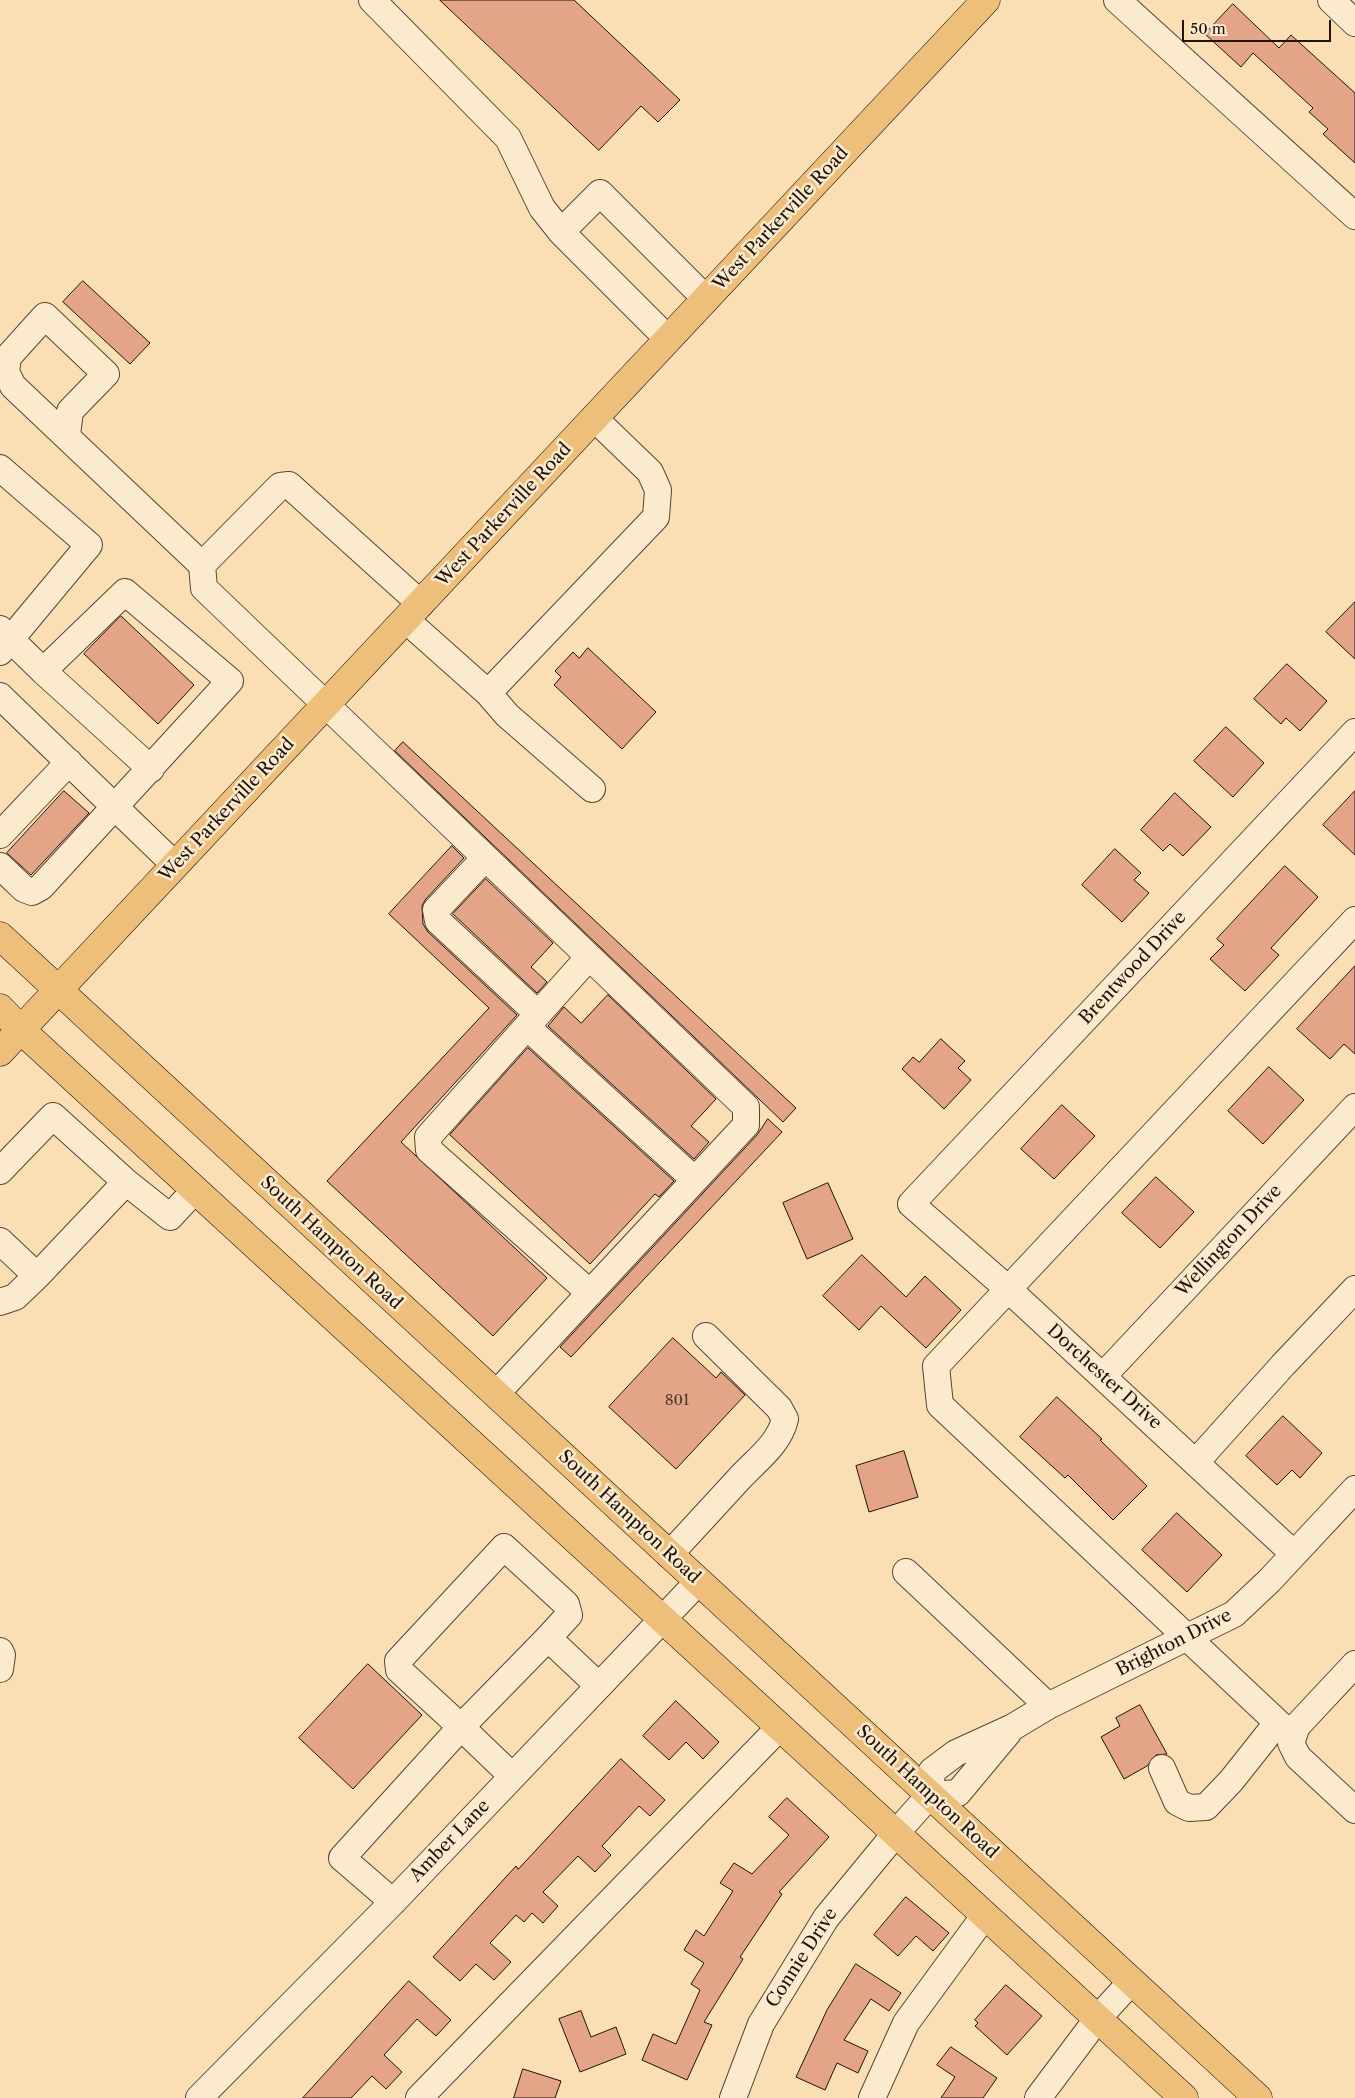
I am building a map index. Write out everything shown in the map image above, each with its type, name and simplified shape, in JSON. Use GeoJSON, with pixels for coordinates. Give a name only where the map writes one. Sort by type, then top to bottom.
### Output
{"type":"FeatureCollection","features":[{"type":"Feature","properties":{"kind":"main road","name":"West Parkerville Road"},"geometry":{"type":"LineString","coordinates":[[0,1052],[986,0]]}},
{"type":"Feature","properties":{"kind":"main road","name":"South Hampton Road"},"geometry":{"type":"LineString","coordinates":[[0,936],[1258,2098]]}},
{"type":"Feature","properties":{"kind":"main road"},"geometry":{"type":"LineString","coordinates":[[0,1008],[21,1030],[1184,2098]]}},
{"type":"Feature","properties":{"kind":"street"},"geometry":{"type":"LineString","coordinates":[[372,0],[508,138],[542,208],[561,232],[668,339]]}},
{"type":"Feature","properties":{"kind":"street"},"geometry":{"type":"LineString","coordinates":[[1116,0],[1355,216]]}},
{"type":"Feature","properties":{"kind":"street"},"geometry":{"type":"LineString","coordinates":[[1330,0],[1355,23]]}},
{"type":"Feature","properties":{"kind":"street"},"geometry":{"type":"LineString","coordinates":[[561,232],[600,193],[706,300]]}},
{"type":"Feature","properties":{"kind":"street"},"geometry":{"type":"LineString","coordinates":[[488,693],[656,517],[658,490],[650,472],[594,418]]}},
{"type":"Feature","properties":{"kind":"street"},"geometry":{"type":"LineString","coordinates":[[68,435],[202,565],[204,588],[746,1107],[746,1125],[496,1394]]}},
{"type":"Feature","properties":{"kind":"street"},"geometry":{"type":"LineString","coordinates":[[0,468],[89,545],[4,641],[43,671],[151,769]]}},
{"type":"Feature","properties":{"kind":"street"},"geometry":{"type":"LineString","coordinates":[[202,565],[280,486],[289,485],[413,612],[507,715],[592,789]]}},
{"type":"Feature","properties":{"kind":"street"},"geometry":{"type":"LineString","coordinates":[[0,866],[24,889],[32,892],[41,887],[116,808],[230,681],[125,592],[43,671]]}},
{"type":"Feature","properties":{"kind":"street"},"geometry":{"type":"LineString","coordinates":[[0,696],[175,865]]}},
{"type":"Feature","properties":{"kind":"street","name":"Brentwood Drive"},"geometry":{"type":"LineString","coordinates":[[911,1204],[1355,732]]}},
{"type":"Feature","properties":{"kind":"street"},"geometry":{"type":"LineString","coordinates":[[0,835],[69,762]]}},
{"type":"Feature","properties":{"kind":"street"},"geometry":{"type":"LineString","coordinates":[[485,858],[436,910],[438,921],[532,1021],[694,1180]]}},
{"type":"Feature","properties":{"kind":"street"},"geometry":{"type":"LineString","coordinates":[[1355,920],[936,1366],[940,1405],[1285,1730],[1298,1757],[1355,1810]]}},
{"type":"Feature","properties":{"kind":"street"},"geometry":{"type":"LineString","coordinates":[[589,957],[428,1137],[429,1150],[590,1292]]}},
{"type":"Feature","properties":{"kind":"street","name":"Wellington Drive"},"geometry":{"type":"LineString","coordinates":[[1103,1376],[1355,1107]]}},
{"type":"Feature","properties":{"kind":"street"},"geometry":{"type":"LineString","coordinates":[[0,1171],[53,1116],[126,1182],[170,1217],[196,1190]]}},
{"type":"Feature","properties":{"kind":"street"},"geometry":{"type":"LineString","coordinates":[[0,1302],[16,1297],[126,1182]]}},
{"type":"Feature","properties":{"kind":"street","name":"Dorchester Drive"},"geometry":{"type":"LineString","coordinates":[[911,1204],[1103,1376],[1294,1554]]}},
{"type":"Feature","properties":{"kind":"street"},"geometry":{"type":"LineString","coordinates":[[0,1242],[37,1276]]}},
{"type":"Feature","properties":{"kind":"street"},"geometry":{"type":"LineString","coordinates":[[1196,1462],[1283,1364],[1355,1289]]}},
{"type":"Feature","properties":{"kind":"street"},"geometry":{"type":"LineString","coordinates":[[669,1555],[740,1477],[764,1454],[782,1431],[785,1419],[779,1408],[706,1336]]}},
{"type":"Feature","properties":{"kind":"street","name":"Brighton Drive"},"geometry":{"type":"LineString","coordinates":[[930,1795],[932,1771],[956,1753],[1013,1727],[1048,1706],[1234,1614],[1355,1489]]}},
{"type":"Feature","properties":{"kind":"street"},"geometry":{"type":"LineString","coordinates":[[393,1902],[342,1858],[462,1727],[569,1615],[566,1604],[504,1547],[398,1661],[399,1670],[462,1727],[512,1776]]}},
{"type":"Feature","properties":{"kind":"street"},"geometry":{"type":"LineString","coordinates":[[906,1572],[1048,1706]]}},
{"type":"Feature","properties":{"kind":"street","name":"Amber Lane"},"geometry":{"type":"LineString","coordinates":[[199,2098],[393,1902],[698,1582]]}},
{"type":"Feature","properties":{"kind":"street"},"geometry":{"type":"LineString","coordinates":[[548,1638],[599,1686]]}},
{"type":"Feature","properties":{"kind":"street"},"geometry":{"type":"LineString","coordinates":[[0,1651],[2,1656],[0,1669]]}},
{"type":"Feature","properties":{"kind":"street"},"geometry":{"type":"LineString","coordinates":[[1162,1768],[1177,1802],[1189,1808],[1206,1807],[1285,1730],[1297,1726],[1355,1664]]}},
{"type":"Feature","properties":{"kind":"street"},"geometry":{"type":"LineString","coordinates":[[419,2098],[780,1727]]}},
{"type":"Feature","properties":{"kind":"street","name":"Connie Drive"},"geometry":{"type":"LineString","coordinates":[[733,2098],[760,2024],[826,1918],[930,1795]]}},
{"type":"Feature","properties":{"kind":"street"},"geometry":{"type":"LineString","coordinates":[[872,2098],[906,2023],[986,1915]]}},
{"type":"Feature","properties":{"kind":"street"},"geometry":{"type":"LineString","coordinates":[[1038,2098],[1098,2018],[1132,1981]]}},
{"type":"Feature","properties":{"kind":"building"},"geometry":{"type":"Polygon","coordinates":[[[440,0],[574,0],[680,100],[658,122],[641,106],[599,150],[440,0]]]}},
{"type":"Feature","properties":{"kind":"building"},"geometry":{"type":"Polygon","coordinates":[[[1233,4],[1279,48],[1291,35],[1355,93],[1355,163],[1323,134],[1328,129],[1309,112],[1313,108],[1253,53],[1241,67],[1205,34],[1233,4]]]}},
{"type":"Feature","properties":{"kind":"building"},"geometry":{"type":"Polygon","coordinates":[[[83,281],[150,343],[130,364],[63,302],[83,281]]]}},
{"type":"Feature","properties":{"kind":"building"},"geometry":{"type":"Polygon","coordinates":[[[1355,602],[1355,659],[1326,632],[1355,602]]]}},
{"type":"Feature","properties":{"kind":"building"},"geometry":{"type":"Polygon","coordinates":[[[121,616],[194,685],[158,724],[84,654],[121,616]]]}},
{"type":"Feature","properties":{"kind":"building"},"geometry":{"type":"Polygon","coordinates":[[[588,648],[656,712],[622,749],[554,685],[561,677],[555,671],[573,652],[579,658],[588,648]]]}},
{"type":"Feature","properties":{"kind":"building"},"geometry":{"type":"Polygon","coordinates":[[[1287,664],[1327,701],[1300,731],[1286,718],[1281,724],[1254,699],[1287,664]]]}},
{"type":"Feature","properties":{"kind":"building"},"geometry":{"type":"Polygon","coordinates":[[[1226,727],[1264,763],[1233,797],[1194,761],[1226,727]]]}},
{"type":"Feature","properties":{"kind":"building"},"geometry":{"type":"Polygon","coordinates":[[[403,742],[796,1108],[783,1122],[395,751],[403,742]]]}},
{"type":"Feature","properties":{"kind":"building"},"geometry":{"type":"Polygon","coordinates":[[[64,791],[89,813],[31,875],[7,853],[64,791]]]}},
{"type":"Feature","properties":{"kind":"building"},"geometry":{"type":"Polygon","coordinates":[[[1355,791],[1355,855],[1323,825],[1355,791]]]}},
{"type":"Feature","properties":{"kind":"building"},"geometry":{"type":"Polygon","coordinates":[[[1175,793],[1211,827],[1183,856],[1170,844],[1163,851],[1141,830],[1175,793]]]}},
{"type":"Feature","properties":{"kind":"building"},"geometry":{"type":"Polygon","coordinates":[[[452,846],[464,858],[425,900],[422,906],[423,924],[428,932],[517,1015],[401,1142],[547,1278],[493,1336],[327,1181],[489,1008],[389,914],[452,846]]]}},
{"type":"Feature","properties":{"kind":"building"},"geometry":{"type":"Polygon","coordinates":[[[1115,849],[1141,873],[1134,880],[1149,893],[1122,922],[1082,885],[1115,849]]]}},
{"type":"Feature","properties":{"kind":"building"},"geometry":{"type":"Polygon","coordinates":[[[1285,866],[1318,897],[1271,948],[1279,955],[1245,991],[1210,959],[1224,945],[1217,939],[1285,866]]]}},
{"type":"Feature","properties":{"kind":"building"},"geometry":{"type":"Polygon","coordinates":[[[486,879],[553,943],[531,967],[547,982],[537,993],[453,914],[486,879]]]}},
{"type":"Feature","properties":{"kind":"building"},"geometry":{"type":"Polygon","coordinates":[[[1355,966],[1355,1054],[1344,1044],[1330,1059],[1297,1029],[1355,966]]]}},
{"type":"Feature","properties":{"kind":"building"},"geometry":{"type":"Polygon","coordinates":[[[608,995],[716,1099],[691,1126],[709,1142],[694,1159],[548,1026],[564,1007],[581,1023],[608,995]]]}},
{"type":"Feature","properties":{"kind":"building"},"geometry":{"type":"Polygon","coordinates":[[[941,1039],[965,1061],[958,1068],[971,1080],[944,1109],[902,1069],[913,1057],[919,1062],[941,1039]]]}},
{"type":"Feature","properties":{"kind":"building"},"geometry":{"type":"Polygon","coordinates":[[[528,1048],[674,1181],[659,1197],[655,1194],[590,1264],[450,1135],[528,1048]]]}},
{"type":"Feature","properties":{"kind":"building"},"geometry":{"type":"Polygon","coordinates":[[[1269,1067],[1304,1100],[1263,1144],[1228,1111],[1269,1067]]]}},
{"type":"Feature","properties":{"kind":"building"},"geometry":{"type":"Polygon","coordinates":[[[1062,1105],[1095,1136],[1054,1179],[1021,1149],[1062,1105]]]}},
{"type":"Feature","properties":{"kind":"building"},"geometry":{"type":"Polygon","coordinates":[[[768,1119],[782,1132],[571,1357],[560,1347],[757,1135],[768,1119]]]}},
{"type":"Feature","properties":{"kind":"building"},"geometry":{"type":"Polygon","coordinates":[[[1156,1177],[1194,1212],[1160,1248],[1122,1213],[1156,1177]]]}},
{"type":"Feature","properties":{"kind":"building"},"geometry":{"type":"Polygon","coordinates":[[[828,1183],[853,1239],[807,1259],[783,1203],[828,1183]]]}},
{"type":"Feature","properties":{"kind":"building"},"geometry":{"type":"Polygon","coordinates":[[[862,1255],[906,1297],[925,1276],[961,1310],[926,1348],[881,1306],[859,1330],[823,1296],[862,1255]]]}},
{"type":"Feature","properties":{"kind":"building"},"geometry":{"type":"Polygon","coordinates":[[[673,1338],[716,1378],[721,1372],[745,1395],[676,1469],[609,1407],[673,1338]]]}},
{"type":"Feature","properties":{"kind":"building"},"geometry":{"type":"Polygon","coordinates":[[[1057,1397],[1102,1439],[1100,1440],[1147,1486],[1113,1520],[1068,1475],[1065,1478],[1020,1437],[1057,1397]]]}},
{"type":"Feature","properties":{"kind":"building"},"geometry":{"type":"Polygon","coordinates":[[[1283,1416],[1322,1453],[1300,1478],[1292,1470],[1277,1485],[1246,1456],[1283,1416]]]}},
{"type":"Feature","properties":{"kind":"building"},"geometry":{"type":"Polygon","coordinates":[[[904,1451],[918,1497],[869,1512],[856,1466],[904,1451]]]}},
{"type":"Feature","properties":{"kind":"building"},"geometry":{"type":"Polygon","coordinates":[[[1177,1513],[1222,1555],[1187,1592],[1142,1550],[1177,1513]]]}},
{"type":"Feature","properties":{"kind":"building"},"geometry":{"type":"Polygon","coordinates":[[[368,1664],[422,1715],[353,1789],[299,1738],[368,1664]]]}},
{"type":"Feature","properties":{"kind":"building"},"geometry":{"type":"Polygon","coordinates":[[[676,1701],[719,1742],[703,1759],[686,1742],[669,1760],[643,1736],[676,1701]]]}},
{"type":"Feature","properties":{"kind":"building"},"geometry":{"type":"Polygon","coordinates":[[[1140,1705],[1167,1754],[1156,1755],[1147,1766],[1124,1779],[1101,1737],[1120,1726],[1116,1718],[1140,1705]]]}},
{"type":"Feature","properties":{"kind":"building"},"geometry":{"type":"Polygon","coordinates":[[[621,1759],[665,1800],[650,1816],[639,1806],[602,1846],[611,1855],[595,1872],[578,1856],[543,1892],[558,1906],[543,1923],[532,1913],[524,1922],[516,1915],[490,1943],[511,1962],[494,1980],[476,1964],[460,1981],[433,1957],[516,1866],[518,1869],[621,1759]]]}},
{"type":"Feature","properties":{"kind":"building"},"geometry":{"type":"Polygon","coordinates":[[[787,1798],[829,1837],[779,1892],[782,1894],[740,1957],[743,1959],[704,2022],[712,2025],[687,2080],[642,2060],[653,2034],[676,2044],[700,1990],[691,1984],[704,1963],[684,1950],[696,1930],[704,1936],[733,1891],[720,1883],[734,1863],[752,1874],[789,1835],[769,1817],[787,1798]]]}},
{"type":"Feature","properties":{"kind":"building"},"geometry":{"type":"Polygon","coordinates":[[[906,1897],[949,1933],[933,1951],[916,1936],[898,1956],[874,1935],[906,1897]]]}},
{"type":"Feature","properties":{"kind":"building"},"geometry":{"type":"Polygon","coordinates":[[[856,1964],[901,1993],[889,2011],[871,1999],[844,2040],[868,2051],[858,2073],[837,2063],[825,2090],[796,2077],[827,2010],[856,1964]]]}},
{"type":"Feature","properties":{"kind":"building"},"geometry":{"type":"Polygon","coordinates":[[[409,1981],[451,2020],[436,2036],[417,2019],[384,2055],[402,2072],[386,2089],[372,2076],[351,2098],[303,2098],[409,1981]]]}},
{"type":"Feature","properties":{"kind":"building"},"geometry":{"type":"Polygon","coordinates":[[[1006,1985],[1042,2016],[1007,2055],[975,2026],[978,2023],[975,2020],[1006,1985]]]}},
{"type":"Feature","properties":{"kind":"building"},"geometry":{"type":"Polygon","coordinates":[[[581,2011],[591,2037],[616,2027],[626,2054],[580,2072],[559,2019],[581,2011]]]}},
{"type":"Feature","properties":{"kind":"building"},"geometry":{"type":"Polygon","coordinates":[[[951,2047],[997,2078],[983,2098],[941,2098],[955,2077],[937,2065],[951,2047]]]}},
{"type":"Feature","properties":{"kind":"building"},"geometry":{"type":"Polygon","coordinates":[[[523,2069],[561,2081],[555,2098],[514,2098],[523,2069]]]}}]}
